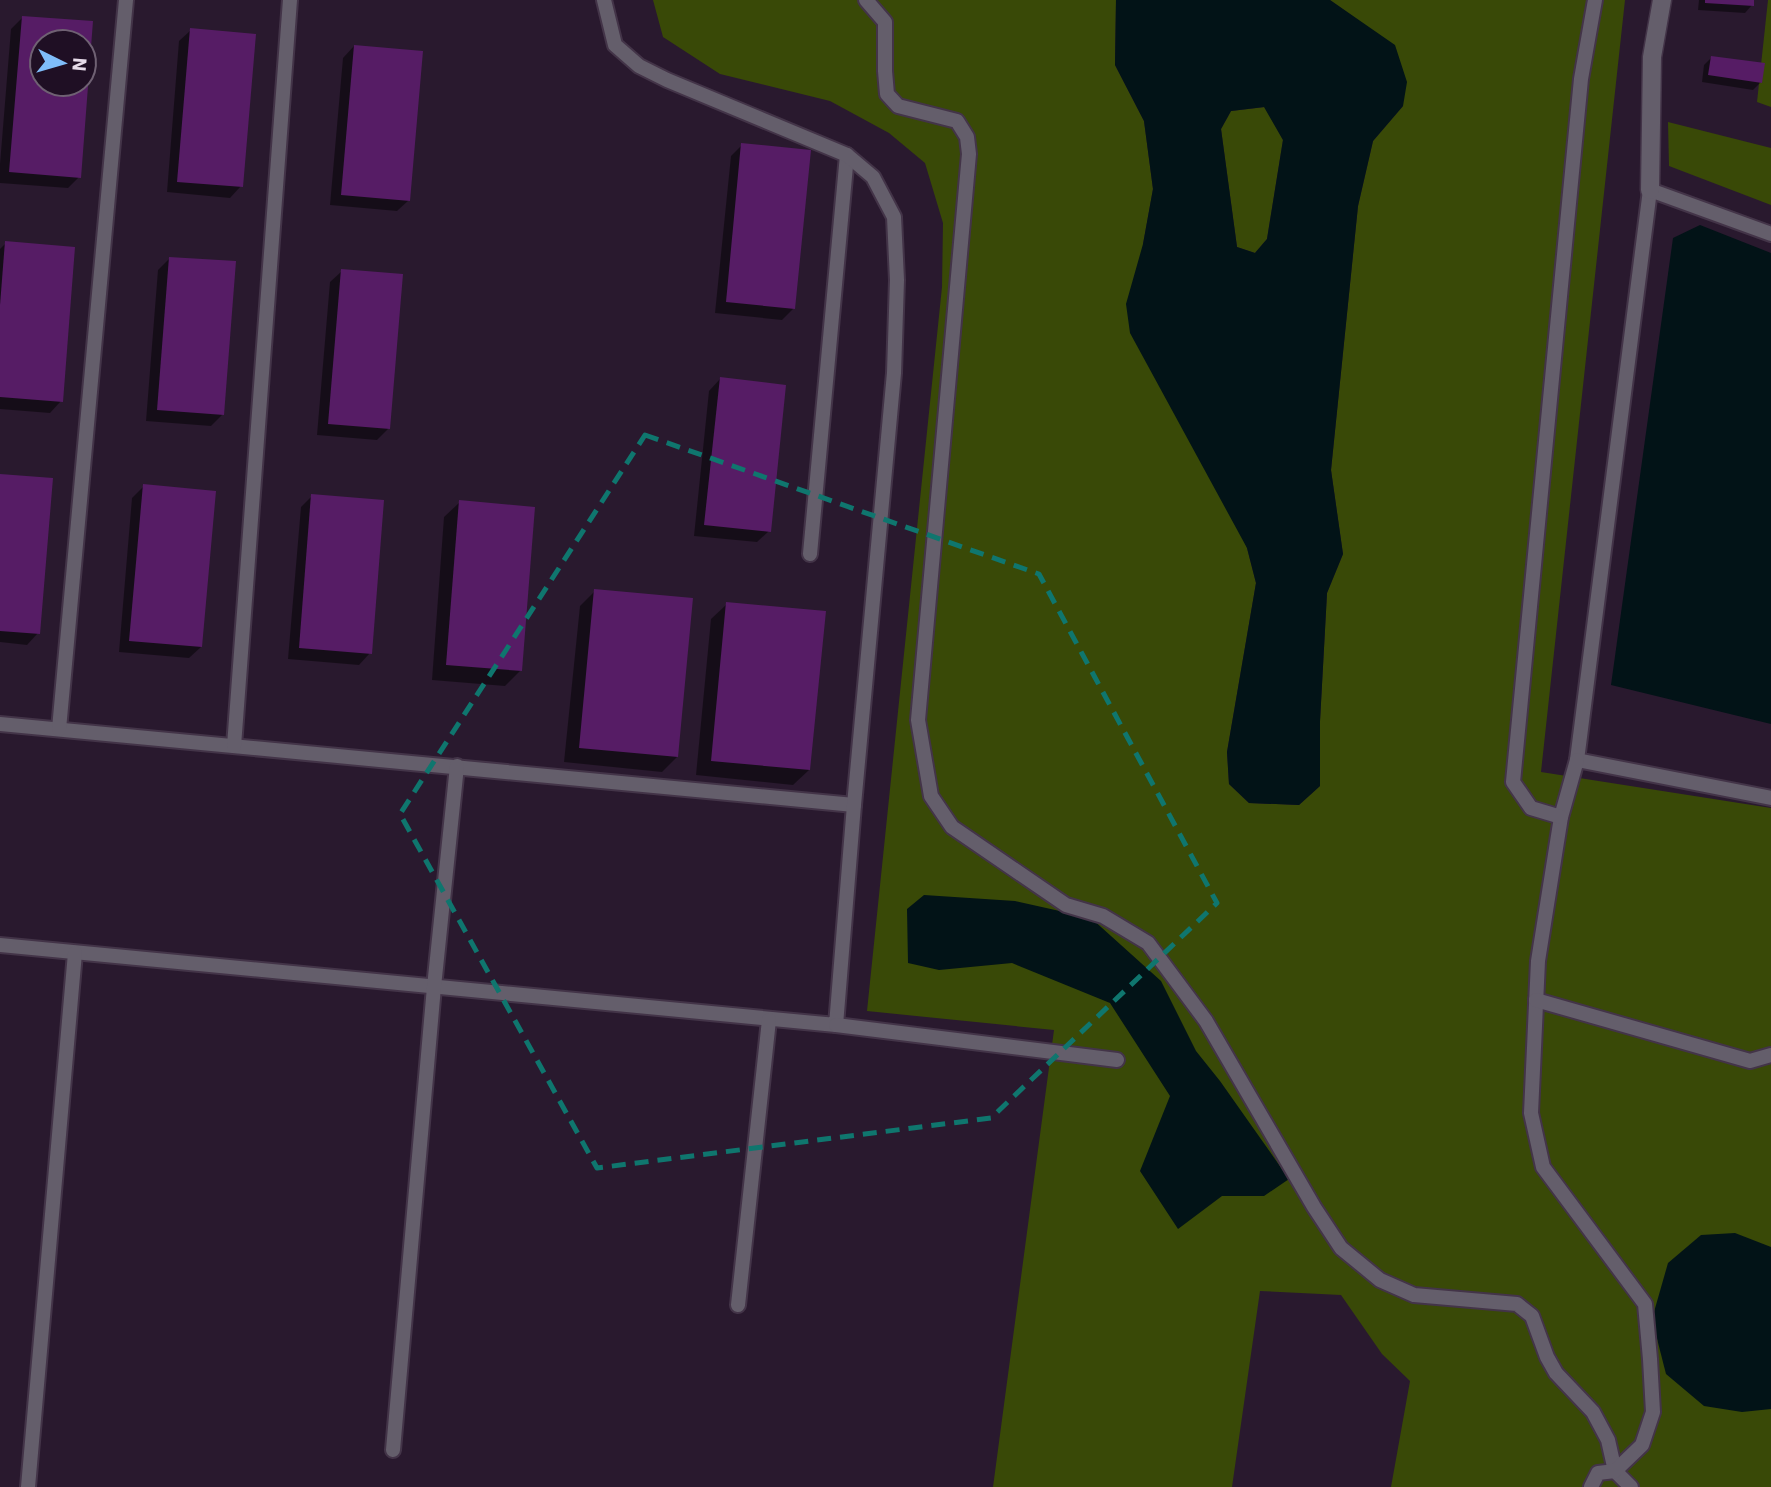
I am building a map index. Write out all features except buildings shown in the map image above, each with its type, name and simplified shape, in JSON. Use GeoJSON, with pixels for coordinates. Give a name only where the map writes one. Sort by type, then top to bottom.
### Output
{"type":"FeatureCollection","features":[{"type":"Feature","properties":{"kind":"street"},"geometry":{"type":"LineString","coordinates":[[1650,190],[1652,57],[1662,0]]}},
{"type":"Feature","properties":{"kind":"lane"},"geometry":{"type":"LineString","coordinates":[[59,729],[126,0]]}},
{"type":"Feature","properties":{"kind":"lane"},"geometry":{"type":"LineString","coordinates":[[234,746],[290,0]]}},
{"type":"Feature","properties":{"kind":"lane"},"geometry":{"type":"LineString","coordinates":[[604,0],[615,45],[639,66],[848,155],[873,177],[894,217],[897,280],[894,373],[836,1026]]}},
{"type":"Feature","properties":{"kind":"lane"},"geometry":{"type":"LineString","coordinates":[[866,0],[885,22],[887,94],[898,106],[957,121],[967,137],[969,154],[918,720],[931,796],[952,827],[1066,905],[1103,916],[1149,943],[1206,1021],[1340,1248],[1380,1280],[1414,1295],[1517,1304],[1532,1317],[1556,1373],[1593,1412],[1608,1440],[1615,1471],[1631,1487]]}},
{"type":"Feature","properties":{"kind":"lane"},"geometry":{"type":"LineString","coordinates":[[1561,817],[1531,808],[1513,782],[1581,79],[1595,0]]}},
{"type":"Feature","properties":{"kind":"lane"},"geometry":{"type":"LineString","coordinates":[[810,554],[848,155]]}},
{"type":"Feature","properties":{"kind":"lane"},"geometry":{"type":"LineString","coordinates":[[1591,1487],[1598,1473],[1615,1471],[1642,1445],[1653,1412],[1645,1304],[1543,1167],[1531,1113],[1536,1000],[1538,961],[1561,817],[1577,760],[1650,190],[1771,234]]}},
{"type":"Feature","properties":{"kind":"lane"},"geometry":{"type":"LineString","coordinates":[[0,724],[854,805]]}},
{"type":"Feature","properties":{"kind":"lane"},"geometry":{"type":"LineString","coordinates":[[1577,760],[1771,798]]}},
{"type":"Feature","properties":{"kind":"lane"},"geometry":{"type":"LineString","coordinates":[[394,1450],[457,766]]}},
{"type":"Feature","properties":{"kind":"lane"},"geometry":{"type":"LineString","coordinates":[[0,945],[836,1026],[1117,1060]]}},
{"type":"Feature","properties":{"kind":"lane"},"geometry":{"type":"LineString","coordinates":[[28,1487],[75,953]]}},
{"type":"Feature","properties":{"kind":"lane"},"geometry":{"type":"LineString","coordinates":[[1536,1000],[1750,1061],[1771,1055]]}},
{"type":"Feature","properties":{"kind":"lane"},"geometry":{"type":"LineString","coordinates":[[738,1305],[769,1020]]}},
{"type":"Feature","properties":{"kind":"highlighted area"},"geometry":{"type":"Polygon","coordinates":[[[645,435],[1039,574],[1217,903],[991,1118],[597,1168],[400,814],[645,435]]]}},
{"type":"Feature","properties":{"kind":"green space"},"geometry":{"type":"Polygon","coordinates":[[[653,0],[1116,0],[1115,65],[1144,121],[1153,189],[1143,244],[1247,548],[1256,583],[1227,752],[1229,784],[1249,803],[1299,805],[1320,786],[1320,721],[1327,593],[1343,554],[1331,470],[1358,206],[1373,141],[1403,106],[1358,20],[1330,0],[1625,0],[1541,772],[1771,808],[1771,1487],[1391,1487],[1410,1381],[1382,1354],[1341,1295],[1260,1291],[1232,1487],[993,1487],[1054,1030],[867,1011],[942,287],[943,223],[925,163],[889,133],[830,101],[720,74],[663,37],[653,0]]]}},
{"type":"Feature","properties":{"kind":"green space"},"geometry":{"type":"Polygon","coordinates":[[[1768,0],[1771,0],[1771,107],[1757,102],[1768,0]]]}},
{"type":"Feature","properties":{"kind":"green space"},"geometry":{"type":"Polygon","coordinates":[[[1265,107],[1283,140],[1267,239],[1255,253],[1237,247],[1221,129],[1231,111],[1265,107]]]}},
{"type":"Feature","properties":{"kind":"green space"},"geometry":{"type":"Polygon","coordinates":[[[1668,122],[1771,148],[1771,205],[1669,166],[1668,122]]]}},
{"type":"Feature","properties":{"kind":"shaded area"},"geometry":{"type":"Polygon","coordinates":[[[1116,0],[1330,0],[1395,45],[1407,82],[1403,106],[1373,141],[1358,206],[1331,470],[1343,554],[1327,593],[1320,721],[1320,786],[1299,805],[1249,803],[1229,784],[1227,752],[1256,583],[1247,548],[1130,333],[1126,304],[1143,244],[1153,189],[1144,121],[1115,65],[1116,0]],[[1264,107],[1231,111],[1221,129],[1237,247],[1255,253],[1267,239],[1283,140],[1264,107]]]}},
{"type":"Feature","properties":{"kind":"shaded area"},"geometry":{"type":"Polygon","coordinates":[[[1700,225],[1771,253],[1771,724],[1611,685],[1673,238],[1700,225]]]}},
{"type":"Feature","properties":{"kind":"shaded area"},"geometry":{"type":"Polygon","coordinates":[[[924,895],[1015,901],[1091,918],[1161,981],[1196,1051],[1289,1179],[1264,1196],[1222,1196],[1178,1229],[1140,1171],[1170,1096],[1110,1003],[1012,963],[939,970],[908,963],[907,909],[924,895]]]}},
{"type":"Feature","properties":{"kind":"shaded area"},"geometry":{"type":"Polygon","coordinates":[[[1735,1233],[1771,1247],[1771,1409],[1742,1412],[1704,1406],[1666,1374],[1652,1319],[1668,1263],[1701,1235],[1735,1233]]]}}]}
